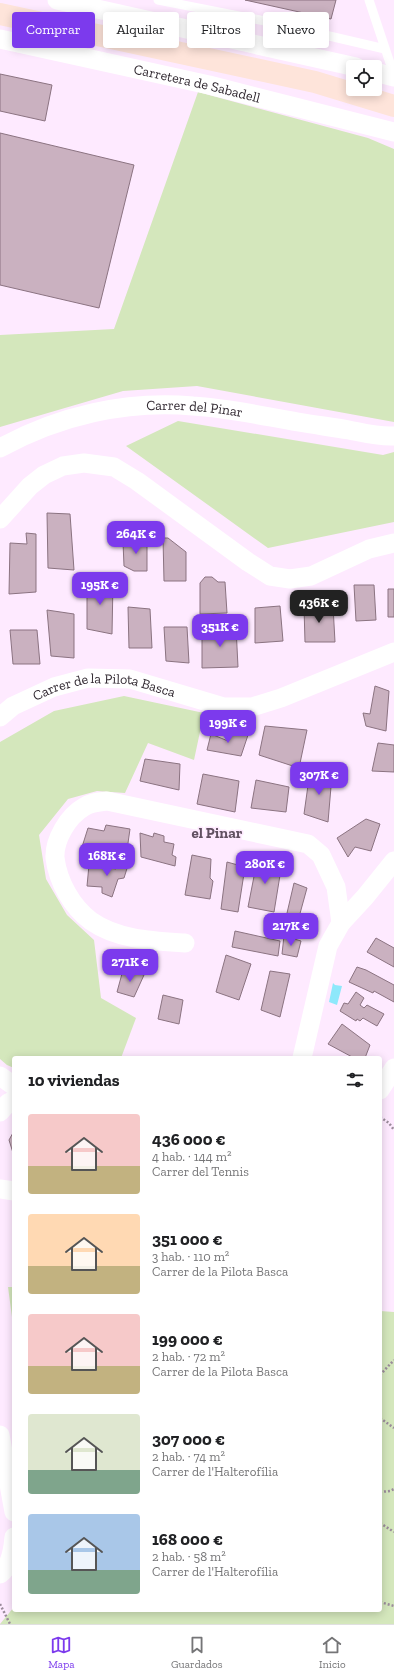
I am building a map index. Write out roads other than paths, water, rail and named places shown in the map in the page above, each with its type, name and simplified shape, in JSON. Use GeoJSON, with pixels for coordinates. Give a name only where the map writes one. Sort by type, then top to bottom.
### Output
{"type":"FeatureCollection","features":[{"type":"Feature","properties":{"kind":"main road"},"geometry":{"type":"LineString","coordinates":[[0,14],[316,82],[394,106]]}},
{"type":"Feature","properties":{"kind":"street"},"geometry":{"type":"LineString","coordinates":[[57,0],[346,65]]}},
{"type":"Feature","properties":{"kind":"street","name":"Carretera de Sabadell"},"geometry":{"type":"LineString","coordinates":[[0,39],[209,85],[394,132]]}},
{"type":"Feature","properties":{"kind":"street"},"geometry":{"type":"LineString","coordinates":[[382,73],[394,76]]}},
{"type":"Feature","properties":{"kind":"street","name":"Carrer del Pinar"},"geometry":{"type":"LineString","coordinates":[[0,448],[36,430],[63,420],[102,412],[161,405],[193,406],[269,417],[372,435],[394,436]]}},
{"type":"Feature","properties":{"kind":"street"},"geometry":{"type":"LineString","coordinates":[[0,519],[30,486],[44,475],[63,466],[84,463],[114,467],[126,474],[248,562],[270,576],[290,579],[310,576],[369,549],[394,543]]}},
{"type":"Feature","properties":{"kind":"street","name":"Carrer de la Pilota Basca"},"geometry":{"type":"LineString","coordinates":[[0,717],[13,706],[54,687],[88,678],[130,679],[224,707],[252,707],[281,698],[394,652]]}},
{"type":"Feature","properties":{"kind":"street"},"geometry":{"type":"LineString","coordinates":[[185,943],[148,941],[114,933],[91,921],[74,904],[66,891],[55,858],[59,838],[70,819],[83,807],[94,802],[107,801],[308,844],[322,855],[336,887],[341,922]]}},
{"type":"Feature","properties":{"kind":"street"},"geometry":{"type":"LineString","coordinates":[[302,1056],[328,946],[341,922],[366,897],[394,861]]}},
{"type":"Feature","properties":{"kind":"street"},"geometry":{"type":"LineString","coordinates":[[382,1087],[394,1068]]}},
{"type":"Feature","properties":{"kind":"street"},"geometry":{"type":"LineString","coordinates":[[0,1076],[12,1085]]}},
{"type":"Feature","properties":{"kind":"street"},"geometry":{"type":"LineString","coordinates":[[0,1088],[12,1091]]}},
{"type":"Feature","properties":{"kind":"street"},"geometry":{"type":"LineString","coordinates":[[0,1112],[8,1103],[12,1101]]}},
{"type":"Feature","properties":{"kind":"street"},"geometry":{"type":"LineString","coordinates":[[0,1189],[12,1191]]}},
{"type":"Feature","properties":{"kind":"street"},"geometry":{"type":"LineString","coordinates":[[0,1435],[12,1501]]}},
{"type":"Feature","properties":{"kind":"street"},"geometry":{"type":"LineString","coordinates":[[2,1572],[12,1553]]}},
{"type":"Feature","properties":{"kind":"lane"},"geometry":{"type":"LineString","coordinates":[[158,0],[265,21],[385,49]]}},
{"type":"Feature","properties":{"kind":"lane"},"geometry":{"type":"LineString","coordinates":[[369,0],[394,76]]}},
{"type":"Feature","properties":{"kind":"water"},"geometry":{"type":"Polygon","coordinates":[[[333,983],[335,985],[342,986],[337,1005],[329,1002],[333,983]]]}},
{"type":"Feature","properties":{"kind":"district","name":"el Pinar"},"geometry":{"type":"Point","coordinates":[217,833]}}]}
